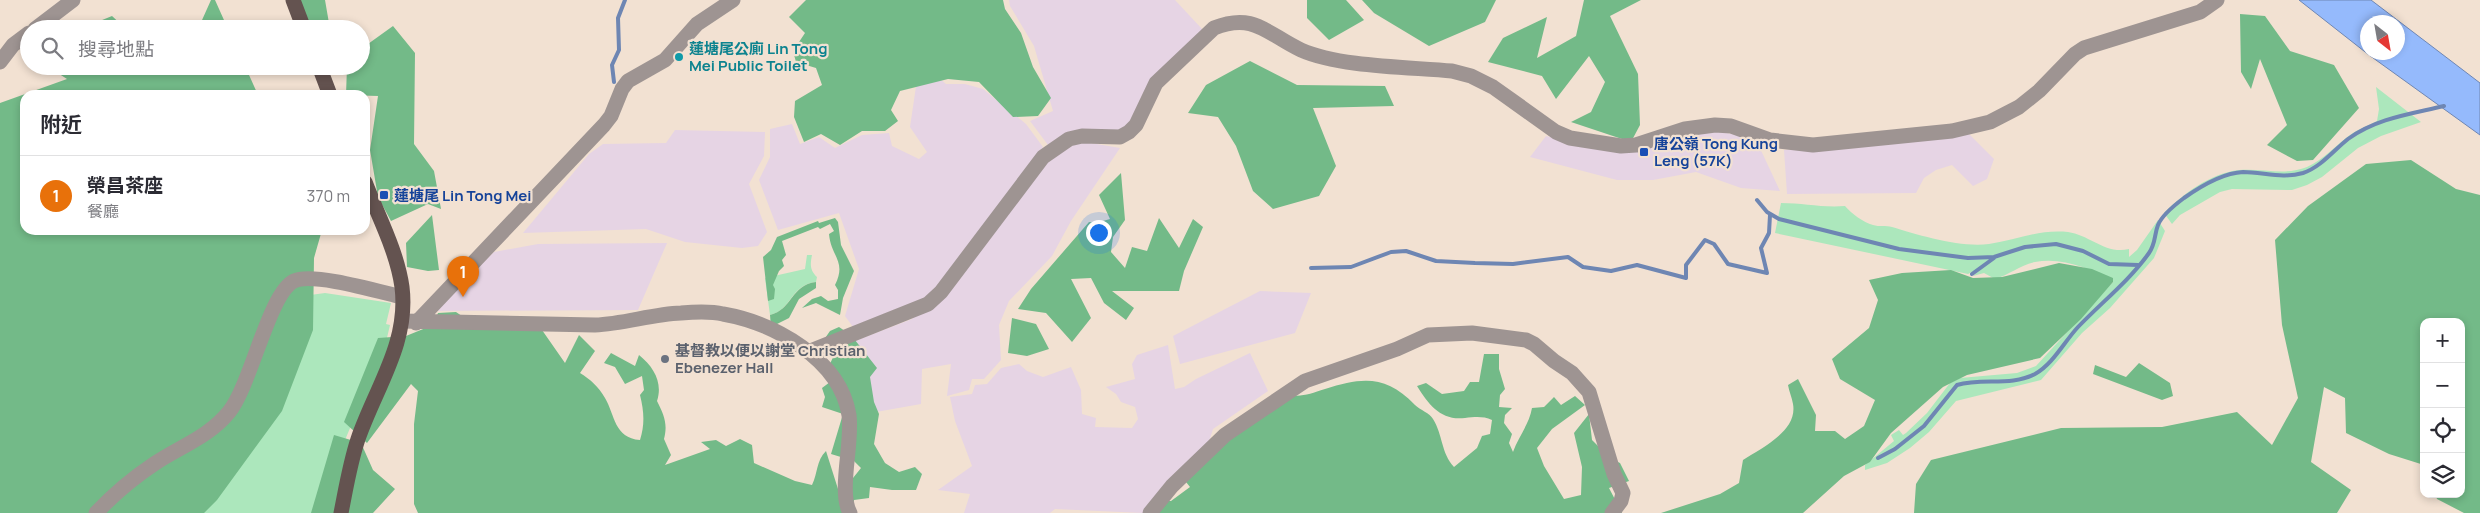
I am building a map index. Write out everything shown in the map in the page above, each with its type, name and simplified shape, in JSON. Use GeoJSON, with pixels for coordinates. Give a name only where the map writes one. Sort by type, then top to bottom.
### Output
{"type":"FeatureCollection","features":[{"type":"Feature","properties":{"kind":"main road"},"geometry":{"type":"LineString","coordinates":[[293,0],[301,20]]}},
{"type":"Feature","properties":{"kind":"main road"},"geometry":{"type":"LineString","coordinates":[[322,75],[328,90]]}},
{"type":"Feature","properties":{"kind":"main road"},"geometry":{"type":"LineString","coordinates":[[341,513],[357,444],[409,322],[394,255],[370,195]]}},
{"type":"Feature","properties":{"kind":"street"},"geometry":{"type":"LineString","coordinates":[[47,20],[73,0]]}},
{"type":"Feature","properties":{"kind":"street"},"geometry":{"type":"LineString","coordinates":[[409,322],[604,125],[611,116],[622,88],[628,81],[665,60],[697,24],[733,0]]}},
{"type":"Feature","properties":{"kind":"street"},"geometry":{"type":"LineString","coordinates":[[808,352],[928,304],[940,292],[1047,153],[1069,139],[1082,136],[1120,137],[1129,132],[1136,124],[1156,83],[1214,28],[1224,24],[1240,21],[1253,23],[1302,50],[1329,59],[1452,71],[1471,76],[1493,87],[1556,132],[1570,138],[1621,146],[1636,145],[1685,129],[1715,124],[1732,126],[1770,140],[1813,145],[1952,131],[1990,122],[2019,107],[2032,97],[2074,54],[2084,48],[2200,12],[2217,0]]}},
{"type":"Feature","properties":{"kind":"street"},"geometry":{"type":"LineString","coordinates":[[0,62],[13,45],[20,40]]}},
{"type":"Feature","properties":{"kind":"street"},"geometry":{"type":"LineString","coordinates":[[96,513],[109,499],[155,464],[205,434],[229,412],[246,383],[276,306],[285,288],[292,282],[302,278],[313,278],[402,297]]}},
{"type":"Feature","properties":{"kind":"street"},"geometry":{"type":"LineString","coordinates":[[409,322],[595,325],[622,323],[677,313],[722,313],[774,331],[808,352],[832,377],[846,404],[850,442],[845,498],[850,513]]}},
{"type":"Feature","properties":{"kind":"street"},"geometry":{"type":"LineString","coordinates":[[1150,513],[1172,486],[1226,435],[1305,381],[1397,349],[1428,335],[1449,333],[1526,340],[1534,344],[1583,384],[1594,404],[1614,474],[1623,493],[1621,502],[1612,513]]}},
{"type":"Feature","properties":{"kind":"shaded area"},"geometry":{"type":"Polygon","coordinates":[[[1009,0],[1175,0],[1203,30],[1127,128],[1048,145],[1030,121],[1053,111],[1034,46],[1010,6],[1009,0]]]}},
{"type":"Feature","properties":{"kind":"shaded area"},"geometry":{"type":"Polygon","coordinates":[[[928,68],[946,84],[965,84],[983,89],[1026,124],[1043,147],[935,292],[906,311],[853,327],[845,316],[859,269],[839,213],[778,230],[759,180],[770,157],[770,129],[792,124],[800,144],[819,137],[835,148],[862,135],[889,133],[892,146],[919,159],[927,152],[910,127],[918,73],[928,68]]]}},
{"type":"Feature","properties":{"kind":"shaded area"},"geometry":{"type":"Polygon","coordinates":[[[675,130],[765,132],[764,156],[749,184],[767,232],[758,246],[742,248],[685,242],[646,229],[523,233],[589,154],[603,144],[666,143],[675,130]]]}},
{"type":"Feature","properties":{"kind":"shaded area"},"geometry":{"type":"Polygon","coordinates":[[[1715,131],[1743,136],[1758,144],[1780,191],[1741,188],[1696,172],[1653,180],[1617,180],[1530,157],[1546,136],[1614,152],[1677,136],[1715,131]]]}},
{"type":"Feature","properties":{"kind":"shaded area"},"geometry":{"type":"Polygon","coordinates":[[[1968,133],[1994,159],[1987,179],[1973,186],[1952,165],[1936,170],[1924,178],[1916,193],[1787,194],[1784,150],[1968,133]]]}},
{"type":"Feature","properties":{"kind":"shaded area"},"geometry":{"type":"Polygon","coordinates":[[[1085,142],[1120,148],[1071,221],[1052,256],[1009,301],[999,325],[1001,360],[984,379],[972,379],[969,390],[947,396],[951,364],[922,369],[921,404],[876,412],[852,342],[912,319],[1045,162],[1060,148],[1085,142]]]}},
{"type":"Feature","properties":{"kind":"shaded area"},"geometry":{"type":"Polygon","coordinates":[[[667,243],[638,310],[431,311],[494,252],[538,244],[667,243]]]}},
{"type":"Feature","properties":{"kind":"shaded area"},"geometry":{"type":"Polygon","coordinates":[[[1260,291],[1311,293],[1295,333],[1180,364],[1173,336],[1260,291]]]}},
{"type":"Feature","properties":{"kind":"shaded area"},"geometry":{"type":"Polygon","coordinates":[[[1168,345],[1175,389],[1184,387],[1196,379],[1250,353],[1268,391],[1213,429],[1207,448],[1143,513],[1055,509],[1050,513],[964,513],[970,494],[938,490],[972,466],[955,421],[950,397],[972,394],[975,385],[987,384],[1001,368],[1019,364],[1027,371],[1043,377],[1071,367],[1081,390],[1082,414],[1096,418],[1095,427],[1132,428],[1138,419],[1135,407],[1121,402],[1116,394],[1106,387],[1135,379],[1132,364],[1137,355],[1168,345]]]}},
{"type":"Feature","properties":{"kind":"green space"},"geometry":{"type":"Polygon","coordinates":[[[211,0],[215,0],[224,20],[202,20],[211,0]]]}},
{"type":"Feature","properties":{"kind":"green space"},"geometry":{"type":"Polygon","coordinates":[[[300,0],[325,0],[328,20],[307,20],[300,0]]]}},
{"type":"Feature","properties":{"kind":"green space"},"geometry":{"type":"Polygon","coordinates":[[[806,0],[1003,0],[1005,9],[1021,33],[1033,67],[1051,98],[1038,116],[1013,117],[979,82],[948,79],[900,91],[891,110],[898,121],[885,131],[862,131],[840,145],[821,134],[804,142],[794,117],[795,101],[822,85],[816,68],[796,62],[793,51],[805,33],[789,17],[806,0]]]}},
{"type":"Feature","properties":{"kind":"green space"},"geometry":{"type":"Polygon","coordinates":[[[1307,0],[1346,0],[1364,20],[1329,40],[1307,18],[1307,0]]]}},
{"type":"Feature","properties":{"kind":"green space"},"geometry":{"type":"Polygon","coordinates":[[[1362,0],[1496,0],[1485,22],[1429,46],[1374,13],[1362,0]]]}},
{"type":"Feature","properties":{"kind":"green space"},"geometry":{"type":"Polygon","coordinates":[[[1584,0],[1641,0],[1610,16],[1638,74],[1640,125],[1631,142],[1571,122],[1591,112],[1605,82],[1589,56],[1556,99],[1542,76],[1488,62],[1503,38],[1547,17],[1537,58],[1576,36],[1584,0]]]}},
{"type":"Feature","properties":{"kind":"green space"},"geometry":{"type":"Polygon","coordinates":[[[2240,14],[2265,16],[2290,51],[2334,65],[2359,108],[2313,160],[2297,161],[2267,145],[2287,125],[2260,59],[2251,89],[2241,72],[2240,14]]]}},
{"type":"Feature","properties":{"kind":"green space"},"geometry":{"type":"Polygon","coordinates":[[[112,16],[116,20],[102,20],[112,16]]]}},
{"type":"Feature","properties":{"kind":"green space"},"geometry":{"type":"Polygon","coordinates":[[[393,26],[415,53],[414,144],[434,171],[441,209],[428,204],[391,221],[378,197],[370,150],[378,96],[370,96],[370,90],[346,90],[347,75],[370,75],[370,43],[393,26]]]}},
{"type":"Feature","properties":{"kind":"green space"},"geometry":{"type":"Polygon","coordinates":[[[1250,61],[1297,85],[1385,86],[1394,106],[1313,108],[1336,166],[1319,196],[1273,209],[1253,191],[1236,146],[1218,117],[1188,113],[1206,85],[1250,61]]]}},
{"type":"Feature","properties":{"kind":"green space"},"geometry":{"type":"Polygon","coordinates":[[[61,75],[249,75],[256,90],[36,90],[67,79],[61,75]]]}},
{"type":"Feature","properties":{"kind":"green space"},"geometry":{"type":"Polygon","coordinates":[[[2376,87],[2421,122],[2381,136],[2358,148],[2322,177],[2307,185],[2292,190],[2232,189],[2220,192],[2180,215],[2172,224],[2164,213],[2189,192],[2218,175],[2239,170],[2299,170],[2313,164],[2353,133],[2377,121],[2379,109],[2376,87]]]}},
{"type":"Feature","properties":{"kind":"green space"},"geometry":{"type":"Polygon","coordinates":[[[20,96],[20,235],[321,235],[314,258],[313,330],[282,411],[217,500],[204,513],[0,513],[0,103],[20,96]]]}},
{"type":"Feature","properties":{"kind":"green space"},"geometry":{"type":"Polygon","coordinates":[[[2411,160],[2456,189],[2480,195],[2480,513],[2464,513],[2437,498],[2465,498],[2465,318],[2420,318],[2420,464],[2389,454],[2346,433],[2345,398],[2324,387],[2311,462],[2351,490],[2337,513],[1914,513],[1916,484],[1931,460],[2061,428],[2162,427],[2237,412],[2272,445],[2298,398],[2282,325],[2275,240],[2308,206],[2366,164],[2411,160]]]}},
{"type":"Feature","properties":{"kind":"green space"},"geometry":{"type":"Polygon","coordinates":[[[1121,173],[1125,220],[1113,237],[1111,252],[1125,268],[1132,247],[1147,251],[1159,218],[1179,248],[1193,219],[1203,227],[1184,271],[1179,291],[1112,291],[1134,308],[1126,320],[1104,303],[1091,278],[1071,279],[1091,318],[1072,342],[1046,313],[1018,309],[1031,289],[1089,222],[1096,223],[1110,219],[1099,195],[1121,173]]]}},
{"type":"Feature","properties":{"kind":"green space"},"geometry":{"type":"Polygon","coordinates":[[[1781,203],[1845,206],[1865,222],[1873,225],[1890,226],[1914,234],[1966,244],[1989,244],[2038,233],[2068,232],[2105,247],[2121,250],[2129,249],[2129,257],[2137,250],[2158,220],[2165,231],[2154,258],[2110,308],[2082,333],[2041,380],[1956,401],[1929,432],[1910,448],[1887,463],[1865,470],[1865,465],[1894,441],[1891,435],[1899,430],[1903,435],[1906,433],[1927,413],[1950,383],[1960,378],[2017,373],[2036,366],[2113,282],[2085,268],[2055,261],[2030,263],[1995,279],[1984,273],[1973,276],[1987,264],[1968,274],[1775,233],[1781,203]]]}},
{"type":"Feature","properties":{"kind":"green space"},"geometry":{"type":"Polygon","coordinates":[[[432,215],[439,270],[428,271],[407,267],[406,243],[432,215]]]}},
{"type":"Feature","properties":{"kind":"green space"},"geometry":{"type":"Polygon","coordinates":[[[835,218],[838,222],[841,245],[854,271],[843,298],[840,315],[816,303],[802,308],[812,299],[821,296],[828,301],[838,299],[838,290],[835,285],[839,264],[830,242],[829,234],[834,231],[830,224],[782,241],[786,255],[782,260],[784,266],[779,271],[773,285],[775,289],[774,299],[768,301],[763,257],[771,250],[777,237],[818,221],[819,223],[835,218]]]}},
{"type":"Feature","properties":{"kind":"green space"},"geometry":{"type":"Polygon","coordinates":[[[807,255],[812,255],[811,267],[817,277],[816,282],[801,288],[783,308],[770,315],[765,278],[805,269],[807,255]]]}},
{"type":"Feature","properties":{"kind":"green space"},"geometry":{"type":"Polygon","coordinates":[[[2059,263],[2092,269],[2113,278],[2113,282],[2081,319],[2040,358],[1967,375],[1943,387],[1891,433],[1870,462],[1844,476],[1803,513],[1661,513],[1720,494],[1739,483],[1743,460],[1777,438],[1790,422],[1793,414],[1793,404],[1788,385],[1798,379],[1816,415],[1815,431],[1835,431],[1845,439],[1864,426],[1875,400],[1840,379],[1832,359],[1869,328],[1878,300],[1869,280],[1902,273],[1951,270],[1973,278],[2002,277],[2059,263]]]}},
{"type":"Feature","properties":{"kind":"green space"},"geometry":{"type":"Polygon","coordinates":[[[816,282],[816,288],[799,299],[789,318],[771,327],[770,315],[783,308],[801,288],[816,282]]]}},
{"type":"Feature","properties":{"kind":"green space"},"geometry":{"type":"Polygon","coordinates":[[[325,293],[391,303],[386,324],[390,325],[386,342],[335,464],[327,513],[168,513],[303,296],[325,293]]]}},
{"type":"Feature","properties":{"kind":"green space"},"geometry":{"type":"Polygon","coordinates":[[[456,312],[472,323],[542,330],[565,363],[579,335],[595,351],[580,373],[588,378],[602,394],[620,430],[631,438],[640,440],[643,423],[640,395],[644,390],[642,376],[625,384],[615,367],[604,363],[611,353],[635,366],[639,355],[653,370],[658,382],[659,394],[657,401],[665,420],[664,439],[671,455],[665,465],[710,449],[701,442],[716,440],[726,446],[740,439],[752,445],[754,463],[795,481],[812,485],[820,459],[826,451],[838,489],[849,483],[861,468],[854,461],[831,454],[843,414],[822,407],[825,397],[822,388],[830,382],[829,366],[835,353],[828,346],[821,344],[830,331],[839,327],[851,335],[877,368],[870,377],[874,402],[879,414],[874,444],[885,463],[899,472],[915,467],[922,474],[916,490],[892,490],[870,487],[869,498],[854,500],[852,513],[418,513],[414,504],[414,424],[418,391],[411,384],[367,443],[344,422],[378,338],[406,336],[433,325],[438,313],[456,312]]]}},
{"type":"Feature","properties":{"kind":"green space"},"geometry":{"type":"Polygon","coordinates":[[[1012,318],[1036,324],[1049,349],[1027,356],[1008,353],[1012,318]]]}},
{"type":"Feature","properties":{"kind":"green space"},"geometry":{"type":"Polygon","coordinates":[[[1484,354],[1499,354],[1499,369],[1505,389],[1500,395],[1499,407],[1512,408],[1505,415],[1504,423],[1512,434],[1509,443],[1513,452],[1532,408],[1544,407],[1554,397],[1561,405],[1575,396],[1585,405],[1552,429],[1537,448],[1544,466],[1564,499],[1581,495],[1582,467],[1574,433],[1589,414],[1592,440],[1611,459],[1620,463],[1629,481],[1609,488],[1622,513],[1159,513],[1157,501],[1171,501],[1190,487],[1186,482],[1223,445],[1284,394],[1305,395],[1351,382],[1373,381],[1394,388],[1430,415],[1436,425],[1447,456],[1454,467],[1477,448],[1482,436],[1490,434],[1492,420],[1479,417],[1457,418],[1442,414],[1431,405],[1417,386],[1426,383],[1442,394],[1464,391],[1470,382],[1479,382],[1484,354]]]}},
{"type":"Feature","properties":{"kind":"green space"},"geometry":{"type":"Polygon","coordinates":[[[2139,363],[2170,383],[2173,396],[2162,400],[2093,374],[2095,365],[2126,377],[2139,363]]]}},
{"type":"Feature","properties":{"kind":"green space"},"geometry":{"type":"Polygon","coordinates":[[[334,435],[361,443],[373,470],[395,489],[373,513],[311,513],[334,435]]]}},
{"type":"Feature","properties":{"kind":"water"},"geometry":{"type":"Polygon","coordinates":[[[2299,0],[2371,0],[2391,15],[2360,15],[2360,48],[2299,0]]]}},
{"type":"Feature","properties":{"kind":"water"},"geometry":{"type":"Polygon","coordinates":[[[2405,26],[2480,83],[2480,135],[2376,60],[2405,60],[2405,26]]]}},
{"type":"Feature","properties":{"kind":"waterway"},"geometry":{"type":"LineString","coordinates":[[614,82],[612,65],[619,50],[618,18],[625,0]]}},
{"type":"Feature","properties":{"kind":"waterway"},"geometry":{"type":"LineString","coordinates":[[1878,458],[1895,449],[1924,426],[1957,385],[2016,380],[2035,374],[2047,365],[2078,327],[2141,263],[2151,249],[2158,225],[2163,217],[2177,203],[2197,189],[2212,181],[2235,173],[2250,172],[2273,175],[2296,175],[2303,173],[2321,163],[2348,139],[2371,126],[2382,121],[2444,106]]}},
{"type":"Feature","properties":{"kind":"waterway"},"geometry":{"type":"LineString","coordinates":[[1757,200],[1767,212],[1779,219],[1899,249],[1968,258],[1994,257],[2025,247],[2056,244],[2083,251],[2109,264],[2138,265]]}},
{"type":"Feature","properties":{"kind":"waterway"},"geometry":{"type":"LineString","coordinates":[[1311,268],[1351,267],[1391,252],[1406,251],[1436,261],[1475,263],[1513,264],[1568,257],[1583,267],[1611,271],[1637,265],[1686,278],[1686,265],[1705,240],[1714,244],[1728,264],[1767,273],[1761,248],[1769,233],[1770,215]]}},
{"type":"Feature","properties":{"kind":"waterway"},"geometry":{"type":"LineString","coordinates":[[1972,274],[1994,258]]}},
{"type":"Feature","properties":{"kind":"place","name":"蓮塘尾公廁 Lin Tong Mei Public Toilet"},"geometry":{"type":"Point","coordinates":[679,57]}},
{"type":"Feature","properties":{"kind":"place","name":"唐公嶺 Tong Kung Leng (57K)"},"geometry":{"type":"Point","coordinates":[1644,152]}},
{"type":"Feature","properties":{"kind":"place","name":"蓮塘尾 Lin Tong Mei"},"geometry":{"type":"Point","coordinates":[384,195]}},
{"type":"Feature","properties":{"kind":"place","name":"榮昌茶座"},"geometry":{"type":"Point","coordinates":[463,297]}},
{"type":"Feature","properties":{"kind":"place","name":"基督教以便以謝堂 Christian Ebenezer Hall"},"geometry":{"type":"Point","coordinates":[665,359]}}]}
